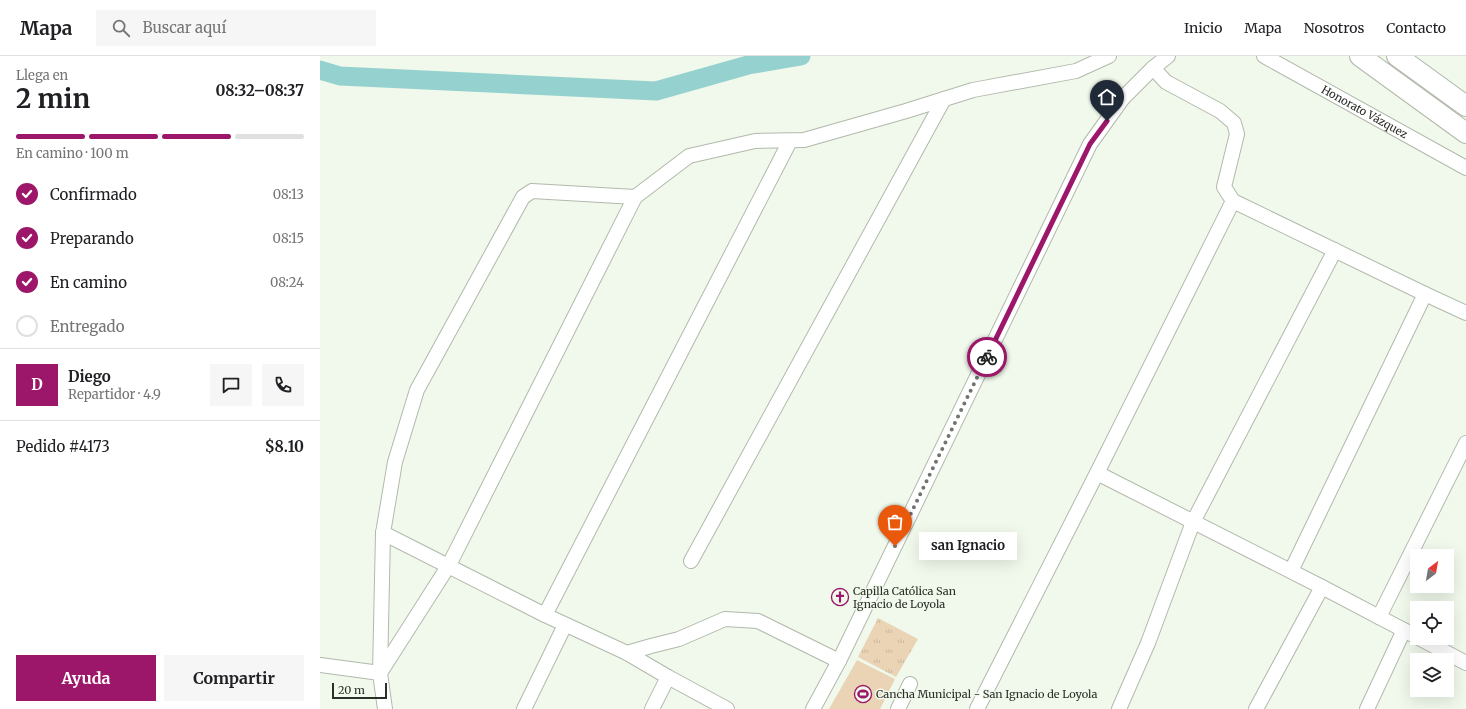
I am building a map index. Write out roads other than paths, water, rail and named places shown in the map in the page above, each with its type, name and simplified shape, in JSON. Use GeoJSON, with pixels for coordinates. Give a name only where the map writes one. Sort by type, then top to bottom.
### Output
{"type":"FeatureCollection","features":[{"type":"Feature","properties":{"kind":"street"},"geometry":{"type":"LineString","coordinates":[[380,673],[448,566],[635,197],[689,156],[755,140],[804,140],[973,90],[1076,71],[1109,56]]}},
{"type":"Feature","properties":{"kind":"street"},"geometry":{"type":"LineString","coordinates":[[813,709],[839,661],[1090,144],[1123,98],[1153,68],[1168,56]]}},
{"type":"Feature","properties":{"kind":"street","name":"Honorato Vázquez"},"geometry":{"type":"LineString","coordinates":[[1266,56],[1466,168]]}},
{"type":"Feature","properties":{"kind":"street"},"geometry":{"type":"LineString","coordinates":[[1360,56],[1466,133]]}},
{"type":"Feature","properties":{"kind":"street"},"geometry":{"type":"LineString","coordinates":[[1397,56],[1466,106]]}},
{"type":"Feature","properties":{"kind":"street"},"geometry":{"type":"LineString","coordinates":[[1153,68],[1166,82],[1220,111],[1234,123],[1237,134],[1224,187],[1233,200],[1466,313]]}},
{"type":"Feature","properties":{"kind":"street"},"geometry":{"type":"LineString","coordinates":[[691,561],[944,99]]}},
{"type":"Feature","properties":{"kind":"street"},"geometry":{"type":"LineString","coordinates":[[545,616],[790,141]]}},
{"type":"Feature","properties":{"kind":"street"},"geometry":{"type":"LineString","coordinates":[[385,709],[380,673],[383,533],[395,462],[417,390],[523,197],[532,191],[635,197]]}},
{"type":"Feature","properties":{"kind":"street"},"geometry":{"type":"LineString","coordinates":[[977,709],[1098,473],[1233,200]]}},
{"type":"Feature","properties":{"kind":"street"},"geometry":{"type":"LineString","coordinates":[[1119,709],[1148,643],[1193,522],[1335,250]]}},
{"type":"Feature","properties":{"kind":"street"},"geometry":{"type":"LineString","coordinates":[[1291,571],[1425,294]]}},
{"type":"Feature","properties":{"kind":"street"},"geometry":{"type":"LineString","coordinates":[[1379,617],[1466,443]]}},
{"type":"Feature","properties":{"kind":"street"},"geometry":{"type":"LineString","coordinates":[[1098,473],[1410,633]]}},
{"type":"Feature","properties":{"kind":"street"},"geometry":{"type":"LineString","coordinates":[[383,533],[545,616],[628,653],[727,709]]}},
{"type":"Feature","properties":{"kind":"street"},"geometry":{"type":"LineString","coordinates":[[1256,709],[1322,587]]}},
{"type":"Feature","properties":{"kind":"street"},"geometry":{"type":"LineString","coordinates":[[628,653],[679,639],[725,619],[758,621],[839,661]]}},
{"type":"Feature","properties":{"kind":"street"},"geometry":{"type":"LineString","coordinates":[[524,709],[565,625]]}},
{"type":"Feature","properties":{"kind":"street"},"geometry":{"type":"LineString","coordinates":[[1367,709],[1404,630]]}},
{"type":"Feature","properties":{"kind":"street"},"geometry":{"type":"LineString","coordinates":[[1431,645],[1466,663]]}},
{"type":"Feature","properties":{"kind":"street"},"geometry":{"type":"LineString","coordinates":[[320,665],[380,673]]}},
{"type":"Feature","properties":{"kind":"street"},"geometry":{"type":"LineString","coordinates":[[652,709],[668,677]]}},
{"type":"Feature","properties":{"kind":"street"},"geometry":{"type":"LineString","coordinates":[[898,709],[910,684]]}},
{"type":"Feature","properties":{"kind":"waterway"},"geometry":{"type":"LineString","coordinates":[[320,70],[340,76],[656,91],[748,65],[801,56]]}},
{"type":"Feature","properties":{"kind":"place","name":"san Ignacio"},"geometry":{"type":"Point","coordinates":[895,546]}},
{"type":"Feature","properties":{"kind":"place","name":"Capilla Católica San Ignacio de Loyola"},"geometry":{"type":"Point","coordinates":[840,597]}},
{"type":"Feature","properties":{"kind":"place","name":"Cancha Municipal - San Ignacio de Loyola"},"geometry":{"type":"Point","coordinates":[863,694]}}]}
